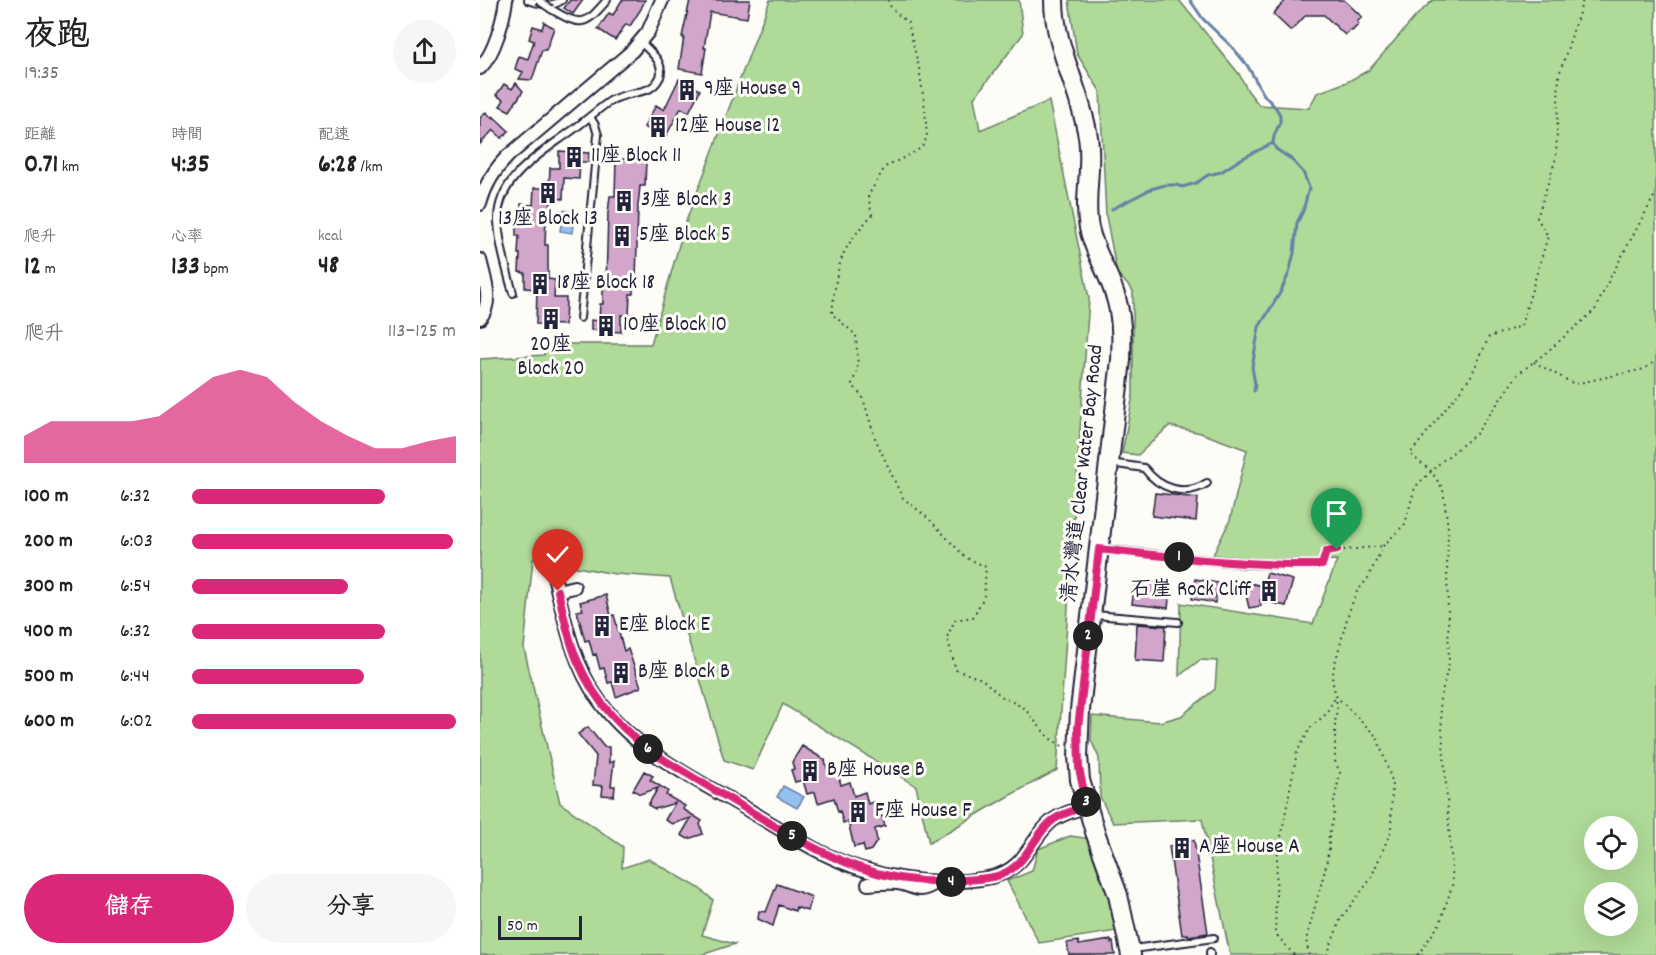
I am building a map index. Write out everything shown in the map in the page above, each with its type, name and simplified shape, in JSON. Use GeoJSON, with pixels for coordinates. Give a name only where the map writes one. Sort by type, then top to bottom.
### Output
{"type":"FeatureCollection","features":[{"type":"Feature","properties":{"kind":"main road","name":"清水灣道 Clear Water Bay Road"},"geometry":{"type":"LineString","coordinates":[[1054,0],[1057,32],[1088,134],[1090,158],[1086,204],[1089,228],[1113,290],[1120,320],[1121,360],[1077,744],[1080,780],[1118,895],[1130,953]]}},
{"type":"Feature","properties":{"kind":"street"},"geometry":{"type":"LineString","coordinates":[[480,68],[486,63],[503,23],[506,0]]}},
{"type":"Feature","properties":{"kind":"street"},"geometry":{"type":"LineString","coordinates":[[480,204],[489,181],[500,163],[623,60],[641,42],[654,21],[662,0]]}},
{"type":"Feature","properties":{"kind":"street"},"geometry":{"type":"LineString","coordinates":[[480,260],[488,302],[480,318]]}},
{"type":"Feature","properties":{"kind":"street"},"geometry":{"type":"LineString","coordinates":[[552,567],[573,650],[592,691],[619,724],[645,747],[666,761],[795,838],[834,858],[890,876],[938,882],[984,878],[1008,871],[1021,861],[1042,831],[1053,820],[1087,806]]}},
{"type":"Feature","properties":{"kind":"street"},"geometry":{"type":"LineString","coordinates":[[558,591],[574,587]]}},
{"type":"Feature","properties":{"kind":"street"},"geometry":{"type":"LineString","coordinates":[[868,884],[902,883],[915,889],[925,889],[938,882]]}},
{"type":"Feature","properties":{"kind":"lane"},"geometry":{"type":"LineString","coordinates":[[528,0],[545,5],[560,2]]}},
{"type":"Feature","properties":{"kind":"lane"},"geometry":{"type":"LineString","coordinates":[[538,0],[568,19],[581,22],[594,16],[608,0]]}},
{"type":"Feature","properties":{"kind":"lane"},"geometry":{"type":"LineString","coordinates":[[513,293],[504,260],[498,221],[506,189],[526,164],[604,105],[617,97],[647,90],[654,86],[661,74],[658,60],[641,42]]}},
{"type":"Feature","properties":{"kind":"lane"},"geometry":{"type":"LineString","coordinates":[[580,318],[598,135],[590,117]]}},
{"type":"Feature","properties":{"kind":"lane"},"geometry":{"type":"LineString","coordinates":[[1109,463],[1143,468],[1162,485],[1176,489],[1197,489],[1207,483]]}},
{"type":"Feature","properties":{"kind":"lane"},"geometry":{"type":"LineString","coordinates":[[1099,549],[1245,564],[1322,565]]}},
{"type":"Feature","properties":{"kind":"lane"},"geometry":{"type":"LineString","coordinates":[[1091,615],[1178,621]]}},
{"type":"Feature","properties":{"kind":"lane"},"geometry":{"type":"LineString","coordinates":[[1130,953],[1214,938]]}},
{"type":"Feature","properties":{"kind":"path"},"geometry":{"type":"LineString","coordinates":[[888,0],[891,8],[908,23],[919,68],[927,136],[922,147],[885,167],[868,196],[872,215],[844,251],[838,271],[832,314],[856,335],[858,368],[852,384],[864,398],[875,438],[902,497],[929,519],[965,557],[986,567],[984,597],[973,617],[955,620],[947,637],[956,670],[982,679],[1001,696],[1024,708],[1049,738],[1069,750]]}},
{"type":"Feature","properties":{"kind":"path"},"geometry":{"type":"LineString","coordinates":[[1418,955],[1440,923],[1453,883],[1440,700],[1449,663],[1448,528],[1443,489],[1431,471],[1410,454],[1470,378],[1489,337],[1521,326],[1548,236],[1537,218],[1556,158],[1559,75],[1583,0]]}},
{"type":"Feature","properties":{"kind":"path"},"geometry":{"type":"LineString","coordinates":[[1309,955],[1306,940],[1326,866],[1334,802],[1341,773],[1335,761],[1337,709],[1332,680],[1348,615],[1356,593],[1368,578],[1383,546],[1405,524],[1415,487],[1442,461],[1476,434],[1518,374],[1595,310],[1656,193]]}},
{"type":"Feature","properties":{"kind":"path"},"geometry":{"type":"LineString","coordinates":[[1534,362],[1574,384],[1644,369],[1656,361]]}},
{"type":"Feature","properties":{"kind":"path"},"geometry":{"type":"LineString","coordinates":[[1322,565],[1326,552],[1383,546]]}},
{"type":"Feature","properties":{"kind":"path"},"geometry":{"type":"LineString","coordinates":[[1294,955],[1275,933],[1277,858],[1297,752],[1311,726],[1325,716],[1336,696]]}},
{"type":"Feature","properties":{"kind":"path"},"geometry":{"type":"LineString","coordinates":[[1327,955],[1341,918],[1370,880],[1391,831],[1392,781],[1377,737],[1336,696]]}},
{"type":"Feature","properties":{"kind":"green space"},"geometry":{"type":"Polygon","coordinates":[[[770,0],[1019,0],[1023,34],[974,98],[980,130],[1049,101],[1089,298],[1057,770],[929,843],[916,786],[783,704],[753,770],[724,760],[670,578],[615,574],[533,559],[524,648],[560,803],[623,847],[622,868],[649,859],[699,888],[713,900],[702,935],[735,944],[701,955],[480,955],[480,359],[544,355],[544,344],[651,344],[685,224],[770,0]]]}},
{"type":"Feature","properties":{"kind":"green space"},"geometry":{"type":"Polygon","coordinates":[[[1069,0],[1179,0],[1239,74],[1259,105],[1309,108],[1317,93],[1347,82],[1369,70],[1433,0],[1656,0],[1656,955],[1230,955],[1202,819],[1113,823],[1100,797],[1099,758],[1091,740],[1092,716],[1160,722],[1181,716],[1215,689],[1217,661],[1200,660],[1179,676],[1181,603],[1313,624],[1337,560],[1293,562],[1213,555],[1230,520],[1247,450],[1201,433],[1169,426],[1138,455],[1122,453],[1133,395],[1133,291],[1117,273],[1106,216],[1100,91],[1077,54],[1069,0]]]}},
{"type":"Feature","properties":{"kind":"green space"},"geometry":{"type":"Polygon","coordinates":[[[1070,836],[1091,839],[1106,884],[1117,931],[1039,943],[1007,881],[1032,871],[1038,849],[1070,836]]]}},
{"type":"Feature","properties":{"kind":"water"},"geometry":{"type":"Polygon","coordinates":[[[563,210],[575,212],[572,233],[560,231],[563,210]]]}},
{"type":"Feature","properties":{"kind":"water"},"geometry":{"type":"Polygon","coordinates":[[[783,786],[804,797],[797,808],[777,797],[783,786]]]}},
{"type":"Feature","properties":{"kind":"building"},"geometry":{"type":"Polygon","coordinates":[[[570,0],[583,0],[573,14],[564,8],[570,0]]]}},
{"type":"Feature","properties":{"kind":"building"},"geometry":{"type":"Polygon","coordinates":[[[622,0],[645,0],[630,26],[626,24],[615,40],[598,29],[609,13],[613,15],[622,0]]]}},
{"type":"Feature","properties":{"kind":"building"},"geometry":{"type":"Polygon","coordinates":[[[690,0],[750,0],[747,18],[710,12],[702,73],[679,69],[684,37],[682,37],[690,0]]]}},
{"type":"Feature","properties":{"kind":"building"},"geometry":{"type":"Polygon","coordinates":[[[1286,0],[1344,0],[1362,17],[1357,22],[1359,24],[1345,35],[1324,15],[1306,15],[1291,31],[1273,14],[1286,0]]]}},
{"type":"Feature","properties":{"kind":"building"},"geometry":{"type":"Polygon","coordinates":[[[544,22],[554,28],[546,50],[542,50],[532,80],[519,79],[523,72],[515,69],[519,56],[528,59],[534,41],[529,39],[533,26],[542,29],[544,22]]]}},
{"type":"Feature","properties":{"kind":"building"},"geometry":{"type":"Polygon","coordinates":[[[679,79],[700,90],[689,112],[681,108],[665,138],[644,127],[656,105],[664,110],[679,79]]]}},
{"type":"Feature","properties":{"kind":"building"},"geometry":{"type":"Polygon","coordinates":[[[516,83],[523,91],[510,111],[500,106],[504,100],[496,95],[504,84],[512,89],[516,83]]]}},
{"type":"Feature","properties":{"kind":"building"},"geometry":{"type":"Polygon","coordinates":[[[486,112],[509,131],[502,138],[493,130],[480,144],[480,118],[486,112]]]}},
{"type":"Feature","properties":{"kind":"building"},"geometry":{"type":"Polygon","coordinates":[[[559,151],[589,153],[589,162],[580,162],[579,179],[564,178],[563,199],[551,198],[550,216],[546,215],[545,245],[548,245],[548,279],[555,280],[554,298],[566,298],[565,325],[536,324],[537,289],[525,288],[525,273],[519,272],[519,236],[516,236],[516,226],[521,227],[521,204],[533,205],[534,188],[549,188],[550,168],[559,168],[559,151]]]}},
{"type":"Feature","properties":{"kind":"building"},"geometry":{"type":"Polygon","coordinates":[[[616,159],[646,160],[645,186],[640,186],[638,207],[636,280],[633,279],[629,315],[621,315],[621,332],[591,330],[591,320],[599,321],[600,304],[603,304],[603,283],[606,283],[608,213],[610,196],[615,196],[616,159]]]}},
{"type":"Feature","properties":{"kind":"building"},"geometry":{"type":"Polygon","coordinates":[[[1155,493],[1198,498],[1196,521],[1152,516],[1155,493]]]}},
{"type":"Feature","properties":{"kind":"building","name":"石崖 Rock Cliff"},"geometry":{"type":"Polygon","coordinates":[[[1267,573],[1293,580],[1286,606],[1260,600],[1261,606],[1249,608],[1246,595],[1249,583],[1263,586],[1267,573]]]}},
{"type":"Feature","properties":{"kind":"building"},"geometry":{"type":"Polygon","coordinates":[[[1195,579],[1218,583],[1215,603],[1192,599],[1195,579]]]}},
{"type":"Feature","properties":{"kind":"building"},"geometry":{"type":"Polygon","coordinates":[[[1135,580],[1171,584],[1168,608],[1132,604],[1135,580]]]}},
{"type":"Feature","properties":{"kind":"building"},"geometry":{"type":"Polygon","coordinates":[[[606,595],[624,651],[628,649],[641,687],[616,697],[612,682],[608,683],[604,668],[600,669],[596,654],[593,655],[589,640],[585,641],[577,611],[583,610],[580,602],[606,595]]]}},
{"type":"Feature","properties":{"kind":"building"},"geometry":{"type":"Polygon","coordinates":[[[1137,624],[1166,626],[1164,662],[1135,660],[1137,624]]]}},
{"type":"Feature","properties":{"kind":"building"},"geometry":{"type":"Polygon","coordinates":[[[588,727],[604,747],[609,747],[609,763],[614,761],[611,786],[615,786],[614,796],[602,795],[603,786],[593,785],[596,756],[578,734],[588,727]]]}},
{"type":"Feature","properties":{"kind":"building"},"geometry":{"type":"Polygon","coordinates":[[[802,746],[825,760],[829,776],[838,773],[841,785],[850,782],[854,796],[865,792],[868,804],[873,802],[877,817],[882,816],[885,826],[875,829],[877,841],[871,850],[865,852],[863,845],[854,847],[848,821],[843,823],[834,798],[818,803],[815,792],[807,794],[803,780],[795,782],[791,770],[794,769],[792,762],[802,746]]]}},
{"type":"Feature","properties":{"kind":"building"},"geometry":{"type":"Polygon","coordinates":[[[644,771],[653,776],[650,780],[668,791],[666,795],[685,806],[683,809],[702,821],[700,824],[703,834],[688,839],[681,835],[691,818],[672,824],[665,820],[675,803],[655,809],[648,805],[658,788],[640,794],[633,790],[644,771]]]}},
{"type":"Feature","properties":{"kind":"building"},"geometry":{"type":"Polygon","coordinates":[[[1194,840],[1208,933],[1188,936],[1188,934],[1182,935],[1169,846],[1194,840]]]}},
{"type":"Feature","properties":{"kind":"building"},"geometry":{"type":"Polygon","coordinates":[[[777,884],[812,897],[807,911],[796,907],[795,911],[779,905],[773,926],[758,919],[759,911],[766,912],[777,884]]]}},
{"type":"Feature","properties":{"kind":"building"},"geometry":{"type":"Polygon","coordinates":[[[1111,940],[1115,955],[1069,955],[1067,943],[1078,941],[1079,945],[1111,940]]]}},
{"type":"Feature","properties":{"kind":"waterway"},"geometry":{"type":"LineString","coordinates":[[1190,0],[1203,19],[1247,65],[1264,95],[1276,108],[1280,115],[1280,122],[1273,143],[1276,149],[1291,159],[1303,172],[1310,190]]}},
{"type":"Feature","properties":{"kind":"waterway"},"geometry":{"type":"LineString","coordinates":[[1112,209],[1151,189],[1165,185],[1182,187],[1196,183],[1273,143]]}},
{"type":"Feature","properties":{"kind":"waterway"},"geometry":{"type":"LineString","coordinates":[[1254,391],[1252,367],[1259,327],[1280,293],[1289,273],[1297,223],[1309,188]]}},
{"type":"Feature","properties":{"kind":"place","name":"9座 House 9"},"geometry":{"type":"Point","coordinates":[687,90]}},
{"type":"Feature","properties":{"kind":"place","name":"12座 House 12"},"geometry":{"type":"Point","coordinates":[658,127]}},
{"type":"Feature","properties":{"kind":"place","name":"11座 Block 11"},"geometry":{"type":"Point","coordinates":[574,157]}},
{"type":"Feature","properties":{"kind":"place","name":"13座 Block 13"},"geometry":{"type":"Point","coordinates":[548,193]}},
{"type":"Feature","properties":{"kind":"place","name":"3座 Block 3"},"geometry":{"type":"Point","coordinates":[624,201]}},
{"type":"Feature","properties":{"kind":"place","name":"5座 Block 5"},"geometry":{"type":"Point","coordinates":[622,236]}},
{"type":"Feature","properties":{"kind":"place","name":"18座 Block 18"},"geometry":{"type":"Point","coordinates":[540,284]}},
{"type":"Feature","properties":{"kind":"place","name":"20座 Block 20"},"geometry":{"type":"Point","coordinates":[551,319]}},
{"type":"Feature","properties":{"kind":"place","name":"10座 Block 10"},"geometry":{"type":"Point","coordinates":[606,326]}},
{"type":"Feature","properties":{"kind":"place","name":"石崖 Rock Cliff"},"geometry":{"type":"Point","coordinates":[1269,591]}},
{"type":"Feature","properties":{"kind":"place","name":"E座 Block E"},"geometry":{"type":"Point","coordinates":[602,626]}},
{"type":"Feature","properties":{"kind":"place","name":"B座 Block B"},"geometry":{"type":"Point","coordinates":[621,673]}},
{"type":"Feature","properties":{"kind":"place","name":"B座 House B"},"geometry":{"type":"Point","coordinates":[810,771]}},
{"type":"Feature","properties":{"kind":"place","name":"F座 House F"},"geometry":{"type":"Point","coordinates":[858,812]}},
{"type":"Feature","properties":{"kind":"place","name":"A座 House A"},"geometry":{"type":"Point","coordinates":[1182,848]}},
{"type":"Feature","properties":{"kind":"route"},"geometry":{"type":"LineString","coordinates":[[558,591],[573,650],[592,691],[619,724],[645,747],[795,838],[847,864],[890,876],[943,882],[984,878],[1008,871],[1021,861],[1042,831],[1053,820],[1087,806],[1080,780],[1078,728],[1099,549],[1245,564],[1294,566],[1322,565],[1326,552],[1337,550]]}}]}
